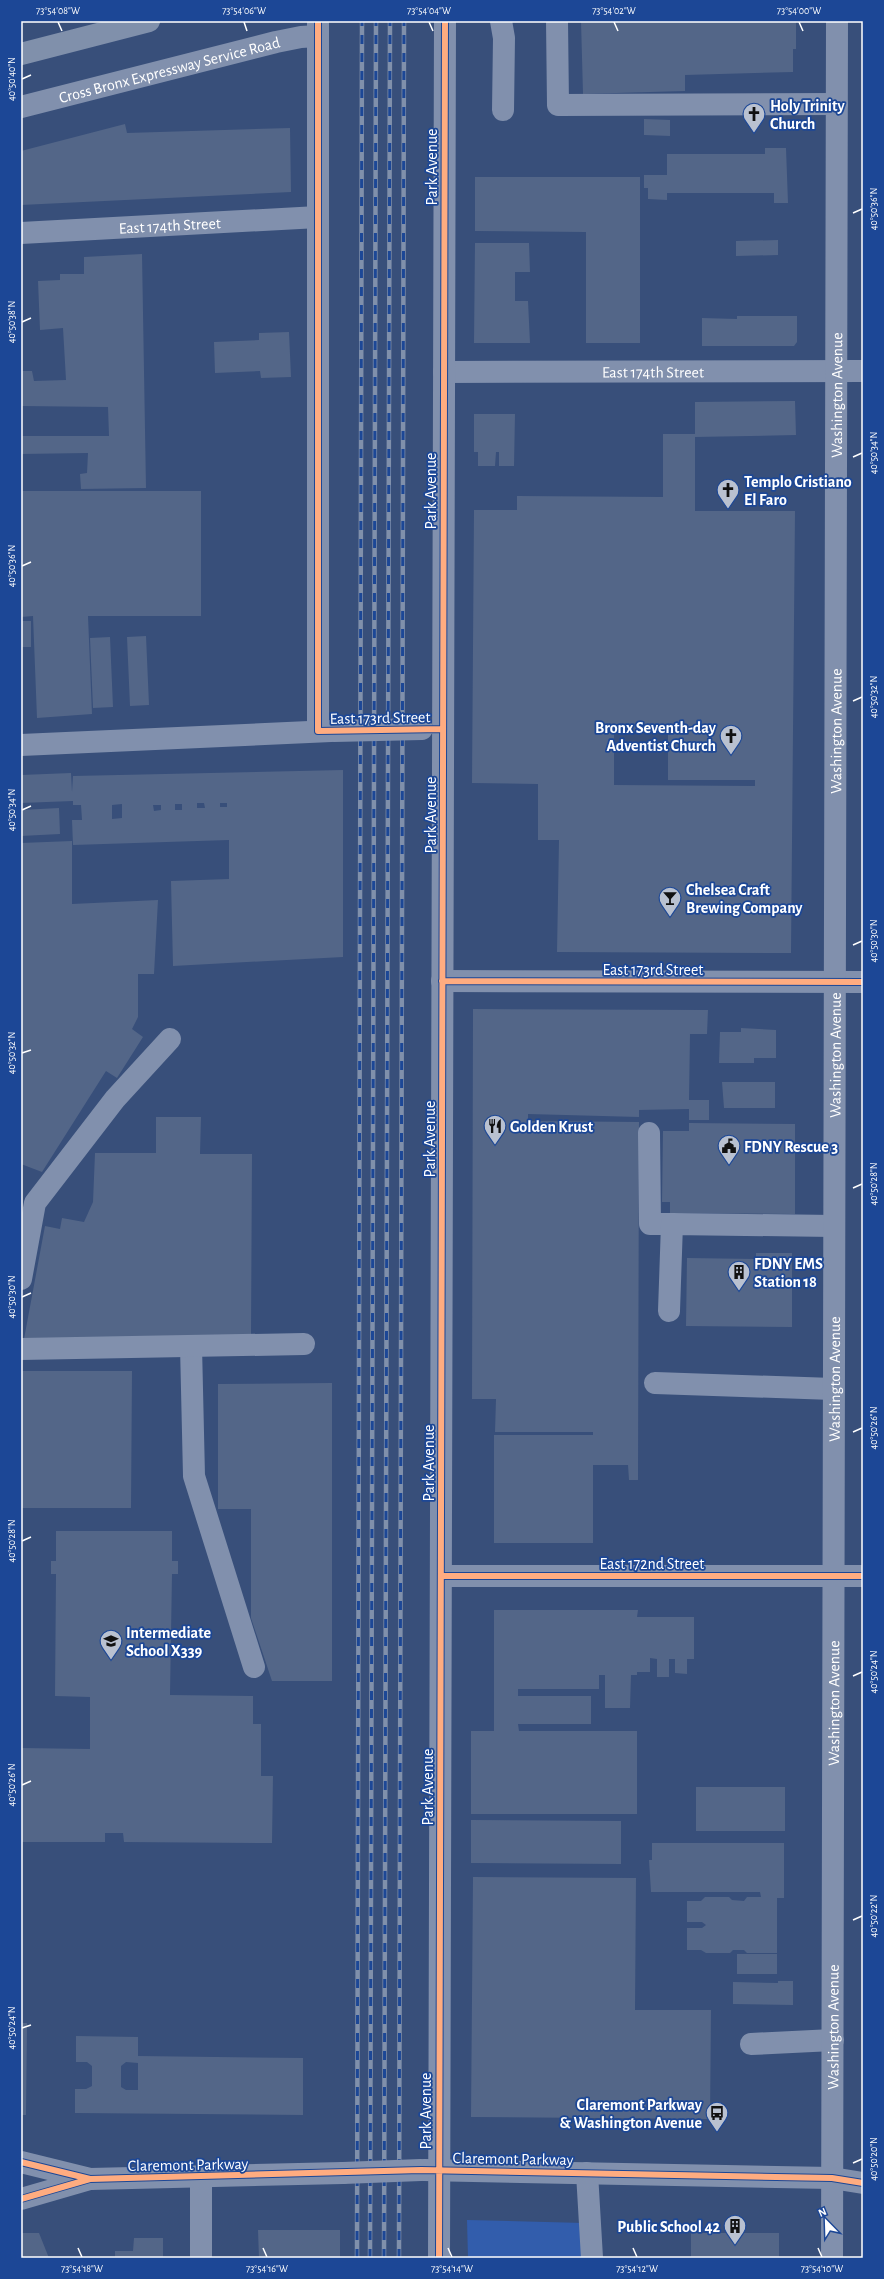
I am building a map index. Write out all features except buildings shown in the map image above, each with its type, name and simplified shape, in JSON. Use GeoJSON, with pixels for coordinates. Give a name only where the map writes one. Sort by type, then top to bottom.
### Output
{"type":"FeatureCollection","features":[{"type":"Feature","properties":{"kind":"highway"},"geometry":{"type":"LineString","coordinates":[[21,54],[149,21]]}},
{"type":"Feature","properties":{"kind":"street","name":"Park Avenue"},"geometry":{"type":"LineString","coordinates":[[438,2258],[430,2170],[441,1576],[442,981],[432,729],[444,372],[445,21]]}},
{"type":"Feature","properties":{"kind":"street"},"geometry":{"type":"LineString","coordinates":[[501,21],[504,38],[503,110]]}},
{"type":"Feature","properties":{"kind":"street"},"geometry":{"type":"LineString","coordinates":[[557,21],[558,105],[837,104]]}},
{"type":"Feature","properties":{"kind":"street","name":"Washington Avenue"},"geometry":{"type":"LineString","coordinates":[[832,2258],[837,21]]}},
{"type":"Feature","properties":{"kind":"street"},"geometry":{"type":"LineString","coordinates":[[318,28],[318,217],[326,731]]}},
{"type":"Feature","properties":{"kind":"street","name":"Cross Bronx Expressway Service Road"},"geometry":{"type":"LineString","coordinates":[[21,107],[301,36],[318,28]]}},
{"type":"Feature","properties":{"kind":"street","name":"East 174th Street"},"geometry":{"type":"LineString","coordinates":[[21,232],[318,217]]}},
{"type":"Feature","properties":{"kind":"street","name":"East 174th Street"},"geometry":{"type":"LineString","coordinates":[[444,372],[863,371]]}},
{"type":"Feature","properties":{"kind":"street","name":"East 173rd Street"},"geometry":{"type":"LineString","coordinates":[[21,745],[326,731],[432,729]]}},
{"type":"Feature","properties":{"kind":"street","name":"East 173rd Street"},"geometry":{"type":"LineString","coordinates":[[442,981],[863,982]]}},
{"type":"Feature","properties":{"kind":"street"},"geometry":{"type":"LineString","coordinates":[[22,1270],[36,1203],[115,1099],[170,1039]]}},
{"type":"Feature","properties":{"kind":"street"},"geometry":{"type":"LineString","coordinates":[[649,1133],[650,1224],[834,1226]]}},
{"type":"Feature","properties":{"kind":"street"},"geometry":{"type":"LineString","coordinates":[[669,1311],[672,1224]]}},
{"type":"Feature","properties":{"kind":"street"},"geometry":{"type":"LineString","coordinates":[[21,1350],[304,1344]]}},
{"type":"Feature","properties":{"kind":"street"},"geometry":{"type":"LineString","coordinates":[[191,1346],[194,1476],[254,1667]]}},
{"type":"Feature","properties":{"kind":"street"},"geometry":{"type":"LineString","coordinates":[[655,1383],[834,1389]]}},
{"type":"Feature","properties":{"kind":"street","name":"East 172nd Street"},"geometry":{"type":"LineString","coordinates":[[441,1576],[863,1576]]}},
{"type":"Feature","properties":{"kind":"street"},"geometry":{"type":"LineString","coordinates":[[751,2044],[833,2040]]}},
{"type":"Feature","properties":{"kind":"street","name":"Claremont Parkway"},"geometry":{"type":"LineString","coordinates":[[21,2162],[90,2179]]}},
{"type":"Feature","properties":{"kind":"street","name":"Claremont Parkway"},"geometry":{"type":"LineString","coordinates":[[21,2199],[90,2179],[430,2170],[832,2178],[863,2183]]}},
{"type":"Feature","properties":{"kind":"street"},"geometry":{"type":"LineString","coordinates":[[587,2173],[592,2258]]}},
{"type":"Feature","properties":{"kind":"street"},"geometry":{"type":"LineString","coordinates":[[200,2258],[201,2176]]}},
{"type":"Feature","properties":{"kind":"shaded area"},"geometry":{"type":"Polygon","coordinates":[[[467,2220],[584,2223],[582,2258],[468,2258],[467,2220]]]}},
{"type":"Feature","properties":{"kind":"railway"},"geometry":{"type":"LineString","coordinates":[[357,2258],[362,21]]}},
{"type":"Feature","properties":{"kind":"railway"},"geometry":{"type":"LineString","coordinates":[[370,2258],[376,21]]}},
{"type":"Feature","properties":{"kind":"railway"},"geometry":{"type":"LineString","coordinates":[[384,2258],[390,21]]}},
{"type":"Feature","properties":{"kind":"railway"},"geometry":{"type":"LineString","coordinates":[[399,2258],[404,21]]}},
{"type":"Feature","properties":{"kind":"cycle path"},"geometry":{"type":"LineString","coordinates":[[318,21],[318,731],[443,729]]}},
{"type":"Feature","properties":{"kind":"cycle path"},"geometry":{"type":"LineString","coordinates":[[439,2258],[445,21]]}},
{"type":"Feature","properties":{"kind":"cycle path"},"geometry":{"type":"LineString","coordinates":[[442,981],[863,982]]}},
{"type":"Feature","properties":{"kind":"cycle path"},"geometry":{"type":"LineString","coordinates":[[441,1576],[863,1576]]}},
{"type":"Feature","properties":{"kind":"cycle path"},"geometry":{"type":"LineString","coordinates":[[21,2162],[90,2179]]}},
{"type":"Feature","properties":{"kind":"cycle path"},"geometry":{"type":"LineString","coordinates":[[21,2199],[90,2179],[421,2170],[832,2178],[863,2183]]}},
{"type":"Feature","properties":{"kind":"place","name":"Holy Trinity Church"},"geometry":{"type":"Point","coordinates":[754,134]}},
{"type":"Feature","properties":{"kind":"place","name":"Templo Cristiano El Faro"},"geometry":{"type":"Point","coordinates":[728,510]}},
{"type":"Feature","properties":{"kind":"place","name":"Bronx Seventh-day Adventist Church"},"geometry":{"type":"Point","coordinates":[731,756]}},
{"type":"Feature","properties":{"kind":"place","name":"Chelsea Craft Brewing Company"},"geometry":{"type":"Point","coordinates":[670,918]}},
{"type":"Feature","properties":{"kind":"place","name":"Golden Krust"},"geometry":{"type":"Point","coordinates":[495,1146]}},
{"type":"Feature","properties":{"kind":"place","name":"FDNY Rescue 3"},"geometry":{"type":"Point","coordinates":[729,1166]}},
{"type":"Feature","properties":{"kind":"place","name":"FDNY EMS Station 18"},"geometry":{"type":"Point","coordinates":[739,1292]}},
{"type":"Feature","properties":{"kind":"place","name":"Intermediate School X339"},"geometry":{"type":"Point","coordinates":[111,1660]}},
{"type":"Feature","properties":{"kind":"place","name":"Claremont Parkway & Washington Avenue"},"geometry":{"type":"Point","coordinates":[717,2132]}},
{"type":"Feature","properties":{"kind":"place","name":"Public School 42"},"geometry":{"type":"Point","coordinates":[735,2246]}}]}
